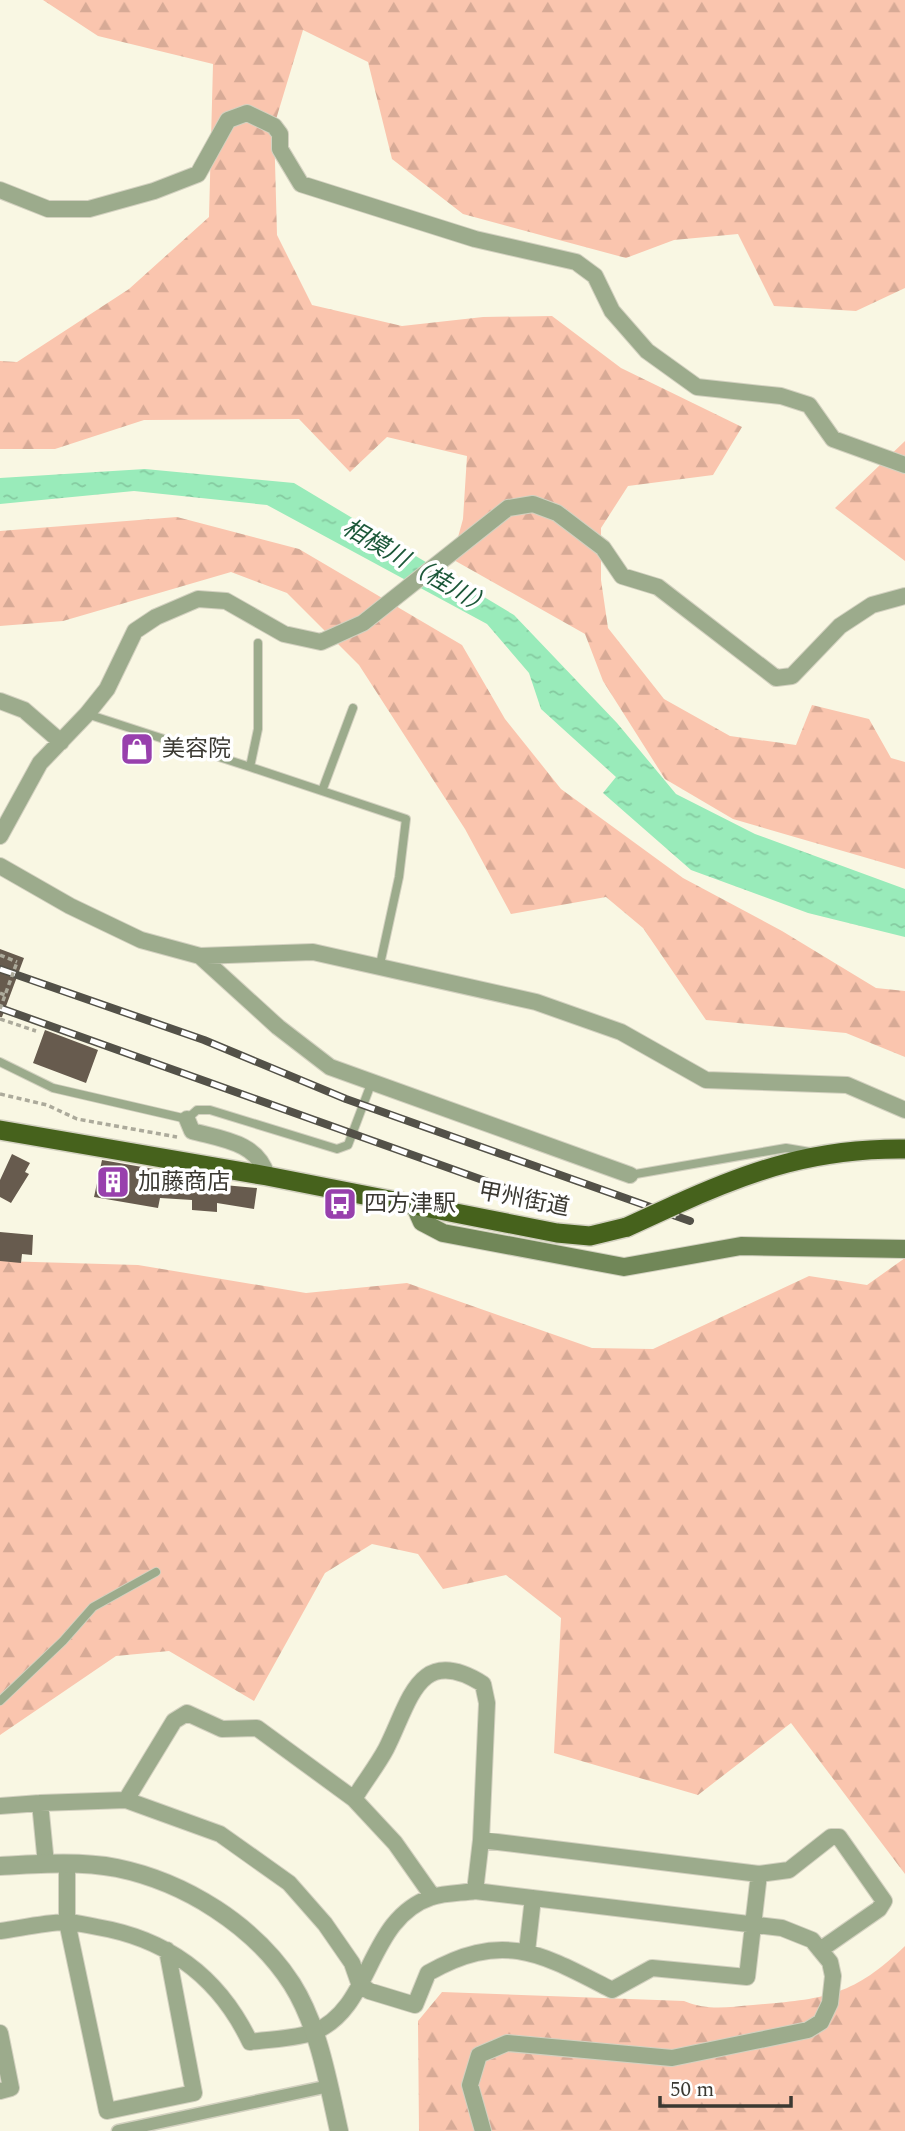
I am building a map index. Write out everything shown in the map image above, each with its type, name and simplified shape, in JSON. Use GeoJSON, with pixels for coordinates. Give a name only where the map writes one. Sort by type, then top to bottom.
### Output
{"type":"FeatureCollection","features":[{"type":"Feature","properties":{"kind":"highway","name":"甲州街道"},"geometry":{"type":"LineString","coordinates":[[0,1129],[267,1176],[575,1235],[607,1234],[627,1227],[763,1167],[820,1154],[905,1149]]}},
{"type":"Feature","properties":{"kind":"main road"},"geometry":{"type":"LineString","coordinates":[[414,1204],[422,1222],[443,1233],[624,1267],[741,1246],[905,1249]]}},
{"type":"Feature","properties":{"kind":"street"},"geometry":{"type":"LineString","coordinates":[[0,190],[48,209],[89,209],[154,191],[198,174],[228,120],[247,113],[274,126],[280,134],[280,149],[300,184],[475,239],[576,261],[595,276],[612,311],[647,351],[697,387],[780,396],[809,405],[833,439],[905,464]]}},
{"type":"Feature","properties":{"kind":"street"},"geometry":{"type":"LineString","coordinates":[[0,836],[40,763],[88,714],[107,689],[135,631],[156,617],[198,599],[226,601],[284,635],[321,642],[363,623],[508,508],[533,504],[557,513],[603,548],[622,576],[658,587],[776,678],[792,676],[840,626],[872,605],[905,596]]}},
{"type":"Feature","properties":{"kind":"street"},"geometry":{"type":"LineString","coordinates":[[0,701],[24,710],[61,741]]}},
{"type":"Feature","properties":{"kind":"street"},"geometry":{"type":"LineString","coordinates":[[0,866],[71,906],[141,940],[200,956],[313,952],[379,969],[536,1002],[621,1032],[706,1080],[847,1085],[905,1110]]}},
{"type":"Feature","properties":{"kind":"street"},"geometry":{"type":"LineString","coordinates":[[200,956],[278,1027],[330,1067],[371,1084],[630,1175]]}},
{"type":"Feature","properties":{"kind":"street"},"geometry":{"type":"LineString","coordinates":[[189,1125],[243,1145],[259,1156],[267,1176]]}},
{"type":"Feature","properties":{"kind":"street"},"geometry":{"type":"LineString","coordinates":[[354,1799],[385,1750],[408,1699],[423,1679],[441,1668],[462,1671],[483,1684],[487,1703],[481,1840],[475,1891]]}},
{"type":"Feature","properties":{"kind":"street"},"geometry":{"type":"LineString","coordinates":[[126,1800],[174,1721],[187,1713],[222,1729],[257,1728],[354,1799],[395,1843],[433,1897]]}},
{"type":"Feature","properties":{"kind":"street"},"geometry":{"type":"LineString","coordinates":[[0,1807],[126,1800],[220,1834],[289,1883],[325,1924],[352,1964],[359,1983],[369,1991],[415,2005],[428,1973],[447,1962],[473,1953],[527,1951],[612,1990],[652,1968],[747,1977],[759,1874]]}},
{"type":"Feature","properties":{"kind":"street"},"geometry":{"type":"LineString","coordinates":[[40,1803],[46,1864]]}},
{"type":"Feature","properties":{"kind":"street"},"geometry":{"type":"LineString","coordinates":[[481,1840],[759,1874],[789,1870],[831,1837],[839,1836],[884,1902],[879,1909],[820,1950]]}},
{"type":"Feature","properties":{"kind":"street"},"geometry":{"type":"LineString","coordinates":[[67,1864],[67,1922],[107,2111],[194,2093],[167,1950]]}},
{"type":"Feature","properties":{"kind":"street"},"geometry":{"type":"LineString","coordinates":[[0,1866],[67,1864],[117,1868],[152,1878],[210,1905],[257,1941],[292,1984],[314,2032],[338,2131]]}},
{"type":"Feature","properties":{"kind":"street"},"geometry":{"type":"LineString","coordinates":[[0,1931],[67,1922],[118,1931],[167,1950],[195,1967],[220,1992],[236,2012],[250,2042],[314,2032],[340,2013],[395,1920],[433,1897],[475,1891],[753,1924],[799,1933],[830,1962],[833,1976],[830,2003],[821,2022],[808,2030],[672,2058],[507,2043],[492,2047],[479,2055],[470,2085],[483,2131]]}},
{"type":"Feature","properties":{"kind":"street"},"geometry":{"type":"LineString","coordinates":[[527,1951],[533,1898]]}},
{"type":"Feature","properties":{"kind":"street"},"geometry":{"type":"LineString","coordinates":[[0,2033],[11,2088],[0,2091]]}},
{"type":"Feature","properties":{"kind":"street"},"geometry":{"type":"LineString","coordinates":[[118,2131],[329,2086]]}},
{"type":"Feature","properties":{"kind":"lane"},"geometry":{"type":"LineString","coordinates":[[250,767],[258,729],[258,643]]}},
{"type":"Feature","properties":{"kind":"lane"},"geometry":{"type":"LineString","coordinates":[[322,791],[353,708]]}},
{"type":"Feature","properties":{"kind":"lane"},"geometry":{"type":"LineString","coordinates":[[88,714],[406,819],[400,877],[379,969]]}},
{"type":"Feature","properties":{"kind":"lane"},"geometry":{"type":"LineString","coordinates":[[0,1062],[53,1088],[189,1125],[197,1110],[210,1110],[337,1149],[348,1145],[371,1084]]}},
{"type":"Feature","properties":{"kind":"lane"},"geometry":{"type":"LineString","coordinates":[[630,1175],[786,1148],[820,1154]]}},
{"type":"Feature","properties":{"kind":"lane"},"geometry":{"type":"LineString","coordinates":[[0,1701],[63,1641],[93,1607],[156,1572]]}},
{"type":"Feature","properties":{"kind":"path"},"geometry":{"type":"LineString","coordinates":[[0,956],[17,962],[3,994],[0,1009]]}},
{"type":"Feature","properties":{"kind":"path"},"geometry":{"type":"LineString","coordinates":[[0,1019],[36,1031]]}},
{"type":"Feature","properties":{"kind":"path"},"geometry":{"type":"LineString","coordinates":[[0,1094],[47,1105],[77,1119],[179,1137],[189,1125]]}},
{"type":"Feature","properties":{"kind":"green space"},"geometry":{"type":"Polygon","coordinates":[[[43,0],[905,0],[905,288],[856,311],[774,306],[738,234],[674,240],[626,258],[463,214],[392,159],[368,62],[303,30],[274,126],[277,235],[312,305],[402,326],[483,317],[552,316],[621,368],[742,427],[713,475],[628,486],[601,528],[601,580],[608,628],[664,699],[730,736],[796,745],[812,705],[869,719],[891,758],[905,762],[905,869],[733,819],[665,779],[603,681],[585,634],[452,559],[463,519],[467,456],[387,437],[350,472],[299,419],[144,420],[55,449],[0,449],[0,361],[17,362],[129,289],[209,217],[213,64],[98,36],[43,0]]]}},
{"type":"Feature","properties":{"kind":"green space"},"geometry":{"type":"Polygon","coordinates":[[[905,441],[905,561],[835,508],[905,441]]]}},
{"type":"Feature","properties":{"kind":"green space"},"geometry":{"type":"Polygon","coordinates":[[[177,517],[299,549],[462,645],[505,719],[561,789],[683,878],[782,931],[876,988],[905,991],[905,1057],[846,1033],[706,1020],[643,928],[606,897],[511,914],[465,829],[359,665],[287,593],[231,572],[63,621],[0,626],[0,531],[177,517]]]}},
{"type":"Feature","properties":{"kind":"green space"},"geometry":{"type":"Polygon","coordinates":[[[905,1258],[905,1874],[791,1723],[698,1795],[554,1753],[561,1618],[506,1575],[443,1589],[418,1554],[372,1544],[325,1573],[254,1701],[169,1651],[116,1656],[0,1735],[0,1261],[138,1265],[306,1293],[407,1283],[592,1348],[653,1349],[809,1276],[867,1285],[905,1258]]]}},
{"type":"Feature","properties":{"kind":"green space"},"geometry":{"type":"Polygon","coordinates":[[[905,1946],[905,2131],[419,2131],[418,2021],[442,1992],[684,2001],[718,2008],[778,2003],[818,1997],[852,1985],[869,1976],[905,1946]]]}},
{"type":"Feature","properties":{"kind":"water","name":"相模川（桂川）"},"geometry":{"type":"Polygon","coordinates":[[[145,469],[294,483],[514,615],[617,723],[676,794],[755,834],[905,889],[905,937],[808,913],[691,870],[603,793],[616,777],[541,709],[529,673],[487,624],[267,505],[134,491],[0,504],[0,478],[145,469]]]}},
{"type":"Feature","properties":{"kind":"building"},"geometry":{"type":"Polygon","coordinates":[[[0,949],[24,958],[2,1017],[0,1017],[0,949]]]}},
{"type":"Feature","properties":{"kind":"building"},"geometry":{"type":"Polygon","coordinates":[[[45,1030],[98,1050],[86,1083],[33,1063],[45,1030]]]}},
{"type":"Feature","properties":{"kind":"building"},"geometry":{"type":"Polygon","coordinates":[[[12,1154],[30,1163],[25,1172],[29,1174],[11,1203],[0,1197],[0,1180],[12,1154]]]}},
{"type":"Feature","properties":{"kind":"building"},"geometry":{"type":"Polygon","coordinates":[[[102,1160],[165,1171],[164,1177],[257,1188],[254,1209],[217,1203],[217,1212],[192,1210],[192,1200],[160,1198],[158,1208],[94,1197],[102,1160]]]}},
{"type":"Feature","properties":{"kind":"building"},"geometry":{"type":"Polygon","coordinates":[[[0,1232],[33,1235],[32,1255],[22,1254],[21,1263],[0,1261],[0,1232]]]}},
{"type":"Feature","properties":{"kind":"railway"},"geometry":{"type":"LineString","coordinates":[[0,969],[204,1040],[346,1099],[690,1221]]}},
{"type":"Feature","properties":{"kind":"railway"},"geometry":{"type":"LineString","coordinates":[[0,1008],[533,1198]]}},
{"type":"Feature","properties":{"kind":"place","name":"美容院"},"geometry":{"type":"Point","coordinates":[137,749]}},
{"type":"Feature","properties":{"kind":"place","name":"加藤商店"},"geometry":{"type":"Point","coordinates":[113,1182]}},
{"type":"Feature","properties":{"kind":"place","name":"四方津駅"},"geometry":{"type":"Point","coordinates":[340,1204]}}]}
